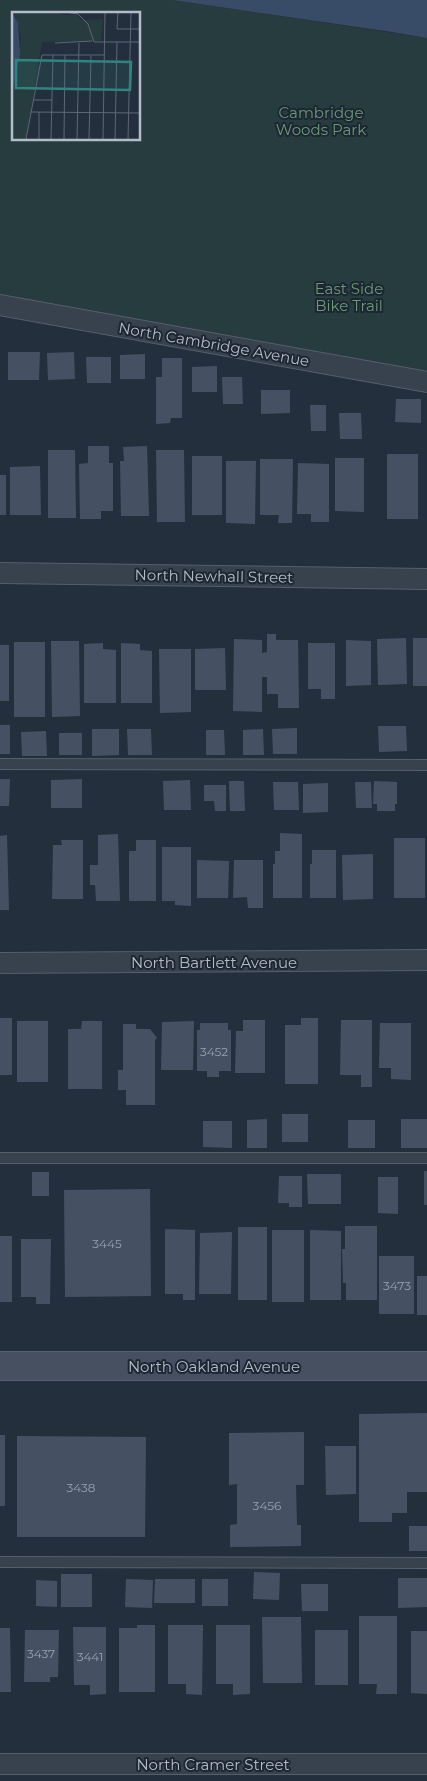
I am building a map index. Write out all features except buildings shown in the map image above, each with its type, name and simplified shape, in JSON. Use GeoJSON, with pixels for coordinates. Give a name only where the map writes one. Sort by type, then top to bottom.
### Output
{"type":"FeatureCollection","features":[{"type":"Feature","properties":{"kind":"main road","name":"North Oakland Avenue"},"geometry":{"type":"LineString","coordinates":[[0,1366],[427,1366]]}},
{"type":"Feature","properties":{"kind":"street","name":"North Cambridge Avenue"},"geometry":{"type":"LineString","coordinates":[[0,305],[427,382]]}},
{"type":"Feature","properties":{"kind":"street","name":"North Newhall Street"},"geometry":{"type":"LineString","coordinates":[[0,573],[427,579]]}},
{"type":"Feature","properties":{"kind":"street","name":"North Bartlett Avenue"},"geometry":{"type":"LineString","coordinates":[[0,963],[427,960]]}},
{"type":"Feature","properties":{"kind":"street","name":"North Cramer Street"},"geometry":{"type":"LineString","coordinates":[[0,1764],[427,1764]]}},
{"type":"Feature","properties":{"kind":"lane"},"geometry":{"type":"LineString","coordinates":[[0,764],[427,765]]}},
{"type":"Feature","properties":{"kind":"lane"},"geometry":{"type":"LineString","coordinates":[[0,1158],[427,1158]]}},
{"type":"Feature","properties":{"kind":"lane"},"geometry":{"type":"LineString","coordinates":[[0,1562],[427,1563]]}},
{"type":"Feature","properties":{"kind":"green space"},"geometry":{"type":"Polygon","coordinates":[[[0,0],[172,0],[427,38],[427,378],[0,301],[0,0]]]}},
{"type":"Feature","properties":{"kind":"water"},"geometry":{"type":"Polygon","coordinates":[[[172,0],[427,0],[427,38],[392,32],[172,0]]]}},
{"type":"Feature","properties":{"kind":"park label","name":"Cambridge Woods Park"},"geometry":{"type":"Point","coordinates":[321,120]}},
{"type":"Feature","properties":{"kind":"park label","name":"East Side Bike Trail"},"geometry":{"type":"Point","coordinates":[349,296]}}]}
